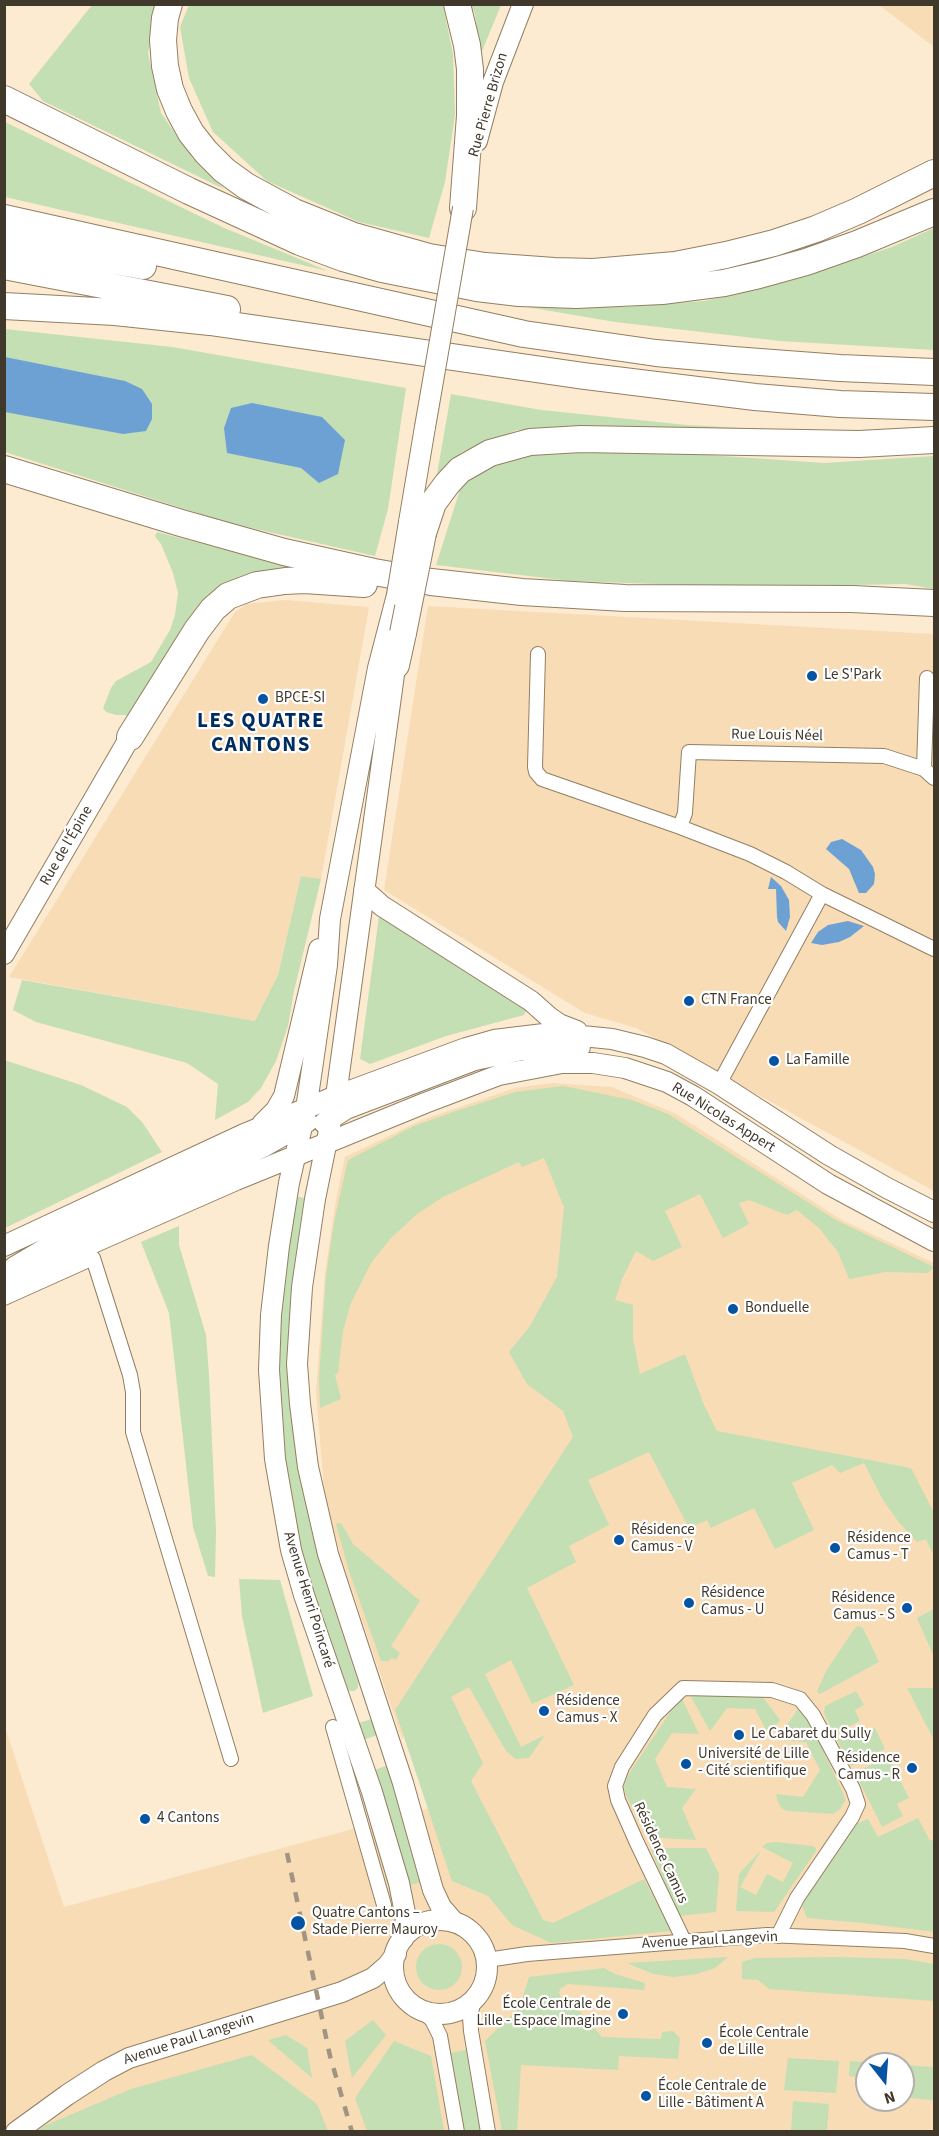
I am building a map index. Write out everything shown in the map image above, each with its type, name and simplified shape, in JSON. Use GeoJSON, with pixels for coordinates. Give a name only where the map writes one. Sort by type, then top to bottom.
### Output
{"type":"FeatureCollection","features":[{"type":"Feature","properties":{"kind":"highway"},"geometry":{"type":"LineString","coordinates":[[169,4],[163,40],[170,89],[192,134],[212,158],[246,186],[294,212],[354,236],[429,257],[484,266],[593,272],[675,265],[746,250],[816,229],[934,173]]}},
{"type":"Feature","properties":{"kind":"highway"},"geometry":{"type":"LineString","coordinates":[[457,4],[470,69],[470,116],[463,208]]}},
{"type":"Feature","properties":{"kind":"highway"},"geometry":{"type":"LineString","coordinates":[[4,100],[251,220],[322,250],[353,261],[426,279],[519,293],[631,294],[724,283],[806,262],[934,212]]}},
{"type":"Feature","properties":{"kind":"highway"},"geometry":{"type":"LineString","coordinates":[[4,218],[524,334]]}},
{"type":"Feature","properties":{"kind":"highway"},"geometry":{"type":"LineString","coordinates":[[4,241],[483,330],[656,353],[840,368],[934,372]]}},
{"type":"Feature","properties":{"kind":"highway"},"geometry":{"type":"LineString","coordinates":[[4,266],[584,376]]}},
{"type":"Feature","properties":{"kind":"highway"},"geometry":{"type":"LineString","coordinates":[[4,306],[115,312],[210,322],[584,376],[754,397],[840,404],[934,406]]}},
{"type":"Feature","properties":{"kind":"highway"},"geometry":{"type":"LineString","coordinates":[[396,666],[395,634],[416,528],[453,476],[490,453],[530,442],[581,440],[859,444],[934,440]]}},
{"type":"Feature","properties":{"kind":"highway"},"geometry":{"type":"LineString","coordinates":[[4,469],[220,534],[362,570],[412,579],[492,589],[625,598],[827,599],[934,603]]}},
{"type":"Feature","properties":{"kind":"highway"},"geometry":{"type":"LineString","coordinates":[[130,737],[213,609],[228,596],[245,588],[269,582],[304,580],[364,584],[481,602],[539,603],[625,598]]}},
{"type":"Feature","properties":{"kind":"highway"},"geometry":{"type":"LineString","coordinates":[[827,599],[934,616]]}},
{"type":"Feature","properties":{"kind":"main road","name":"Rue Pierre Brizon"},"geometry":{"type":"LineString","coordinates":[[330,919],[351,805],[395,634],[397,595],[416,528],[424,427],[463,208],[483,114],[506,43],[523,4]]}},
{"type":"Feature","properties":{"kind":"main road"},"geometry":{"type":"LineString","coordinates":[[396,666],[336,1096],[325,1145],[302,1287],[297,1364],[308,1467],[328,1554],[403,1783],[434,1890],[441,1907],[454,1922]]}},
{"type":"Feature","properties":{"kind":"main road","name":"Rue de l'Épine"},"geometry":{"type":"LineString","coordinates":[[4,954],[130,737]]}},
{"type":"Feature","properties":{"kind":"main road"},"geometry":{"type":"LineString","coordinates":[[364,890],[382,906],[531,1001],[559,1024],[591,1036]]}},
{"type":"Feature","properties":{"kind":"main road"},"geometry":{"type":"LineString","coordinates":[[4,1246],[165,1172],[268,1119],[283,1100],[315,963],[330,919]]}},
{"type":"Feature","properties":{"kind":"main road","name":"Avenue Henri Poincaré"},"geometry":{"type":"LineString","coordinates":[[330,919],[327,965],[304,1117],[294,1157],[277,1263],[270,1335],[270,1408],[286,1529],[304,1595],[372,1792],[404,1899],[406,1918],[399,1946]]}},
{"type":"Feature","properties":{"kind":"main road","name":"Rue Nicolas Appert"},"geometry":{"type":"LineString","coordinates":[[304,1117],[336,1096],[439,1057],[494,1040],[552,1034],[591,1036],[645,1047],[686,1064],[829,1155],[934,1212]]}},
{"type":"Feature","properties":{"kind":"main road","name":"Rue Nicolas Appert"},"geometry":{"type":"LineString","coordinates":[[294,1157],[308,1136],[331,1117],[346,1109],[483,1058],[522,1050],[599,1047],[656,1054],[686,1064]]}},
{"type":"Feature","properties":{"kind":"main road","name":"Rue Nicolas Appert"},"geometry":{"type":"LineString","coordinates":[[233,1172],[294,1157],[425,1103],[499,1076],[562,1064],[609,1065],[654,1078],[693,1096],[828,1184],[934,1241]]}},
{"type":"Feature","properties":{"kind":"main road"},"geometry":{"type":"LineString","coordinates":[[233,1139],[304,1117]]}},
{"type":"Feature","properties":{"kind":"main road"},"geometry":{"type":"LineString","coordinates":[[4,1282],[233,1172],[304,1117]]}},
{"type":"Feature","properties":{"kind":"main road"},"geometry":{"type":"LineString","coordinates":[[4,1273],[53,1244],[169,1201]]}},
{"type":"Feature","properties":{"kind":"main road"},"geometry":{"type":"LineString","coordinates":[[442,1920],[454,1922],[476,1936],[484,1950],[487,1960],[485,1981],[474,1999],[462,2009],[446,2013],[421,2010],[404,1996],[394,1976],[399,1946],[411,1930],[426,1923],[442,1920]]}},
{"type":"Feature","properties":{"kind":"main road","name":"Avenue Paul Langevin"},"geometry":{"type":"LineString","coordinates":[[16,2132],[98,2075],[129,2058],[362,1984],[381,1972],[399,1946]]}},
{"type":"Feature","properties":{"kind":"main road","name":"Avenue Paul Langevin"},"geometry":{"type":"LineString","coordinates":[[342,1992],[383,1988],[404,1996]]}},
{"type":"Feature","properties":{"kind":"street"},"geometry":{"type":"LineString","coordinates":[[538,654],[535,767],[538,776],[546,781],[680,827],[750,854],[822,894],[934,949]]}},
{"type":"Feature","properties":{"kind":"street"},"geometry":{"type":"LineString","coordinates":[[927,678],[929,774]]}},
{"type":"Feature","properties":{"kind":"street","name":"Rue Louis Néel"},"geometry":{"type":"LineString","coordinates":[[680,827],[685,813],[688,790],[689,752],[884,756],[929,774]]}},
{"type":"Feature","properties":{"kind":"street"},"geometry":{"type":"LineString","coordinates":[[718,1084],[822,894]]}},
{"type":"Feature","properties":{"kind":"street"},"geometry":{"type":"LineString","coordinates":[[4,1298],[93,1258],[130,1375],[133,1392],[133,1432],[231,1759]]}},
{"type":"Feature","properties":{"kind":"street","name":"Résidence Camus"},"geometry":{"type":"LineString","coordinates":[[684,1941],[627,1821],[615,1786],[622,1767],[655,1715],[683,1688],[772,1690],[800,1699],[813,1715],[858,1804],[852,1817],[797,1898],[778,1936]]}},
{"type":"Feature","properties":{"kind":"street"},"geometry":{"type":"LineString","coordinates":[[333,1728],[384,1905]]}},
{"type":"Feature","properties":{"kind":"street","name":"Avenue Paul Langevin"},"geometry":{"type":"LineString","coordinates":[[487,1960],[527,1954],[684,1941],[778,1936],[905,1941],[934,1946]]}},
{"type":"Feature","properties":{"kind":"street"},"geometry":{"type":"LineString","coordinates":[[474,1999],[470,2017],[471,2031],[488,2132]]}},
{"type":"Feature","properties":{"kind":"street"},"geometry":{"type":"LineString","coordinates":[[421,2010],[432,2020],[440,2036],[457,2132]]}},
{"type":"Feature","properties":{"kind":"shaded area"},"geometry":{"type":"Polygon","coordinates":[[[879,5],[934,5],[934,47],[879,5]]]}},
{"type":"Feature","properties":{"kind":"shaded area"},"geometry":{"type":"Polygon","coordinates":[[[285,600],[369,607],[321,879],[301,876],[278,975],[255,1021],[9,977],[235,612],[247,604],[285,600]]]}},
{"type":"Feature","properties":{"kind":"shaded area"},"geometry":{"type":"Polygon","coordinates":[[[428,606],[934,634],[934,1191],[636,1028],[585,1013],[384,890],[428,606]]]}},
{"type":"Feature","properties":{"kind":"shaded area","name":"Université de Lille ‐ Cité scientifique"},"geometry":{"type":"Polygon","coordinates":[[[552,1083],[612,1087],[676,1114],[842,1220],[934,1263],[934,2131],[5,2131],[4,1724],[64,1907],[449,1803],[421,1712],[402,1739],[341,1557],[325,1500],[316,1392],[325,1273],[345,1157],[422,1120],[515,1088],[552,1083]]]}},
{"type":"Feature","properties":{"kind":"green space"},"geometry":{"type":"Polygon","coordinates":[[[92,5],[157,5],[148,53],[161,113],[193,159],[224,189],[43,101],[29,84],[92,5]]]}},
{"type":"Feature","properties":{"kind":"green space"},"geometry":{"type":"Polygon","coordinates":[[[189,5],[443,5],[453,54],[455,115],[445,182],[429,238],[359,222],[267,181],[213,132],[189,78],[180,27],[189,5]]]}},
{"type":"Feature","properties":{"kind":"green space"},"geometry":{"type":"Polygon","coordinates":[[[471,5],[501,5],[480,56],[475,14],[471,5]]]}},
{"type":"Feature","properties":{"kind":"green space"},"geometry":{"type":"Polygon","coordinates":[[[5,122],[222,227],[328,271],[5,197],[5,122]]]}},
{"type":"Feature","properties":{"kind":"green space"},"geometry":{"type":"Polygon","coordinates":[[[934,228],[934,350],[780,341],[615,322],[527,307],[624,307],[704,301],[789,281],[892,247],[934,228]]]}},
{"type":"Feature","properties":{"kind":"green space"},"geometry":{"type":"Polygon","coordinates":[[[5,329],[172,347],[406,388],[388,509],[375,556],[229,523],[5,452],[5,329]]]}},
{"type":"Feature","properties":{"kind":"green space"},"geometry":{"type":"Polygon","coordinates":[[[451,394],[541,410],[687,425],[875,435],[592,428],[517,430],[462,452],[437,474],[451,394]]]}},
{"type":"Feature","properties":{"kind":"green space"},"geometry":{"type":"Polygon","coordinates":[[[552,452],[665,452],[824,463],[934,456],[934,589],[905,584],[742,587],[571,581],[436,565],[464,477],[511,457],[552,452]]]}},
{"type":"Feature","properties":{"kind":"green space"},"geometry":{"type":"Polygon","coordinates":[[[157,532],[307,571],[238,582],[130,715],[116,715],[106,712],[103,708],[111,688],[116,681],[151,662],[170,630],[175,615],[178,593],[173,573],[161,544],[155,536],[157,532]]]}},
{"type":"Feature","properties":{"kind":"green space"},"geometry":{"type":"Polygon","coordinates":[[[301,876],[321,879],[294,991],[288,1026],[276,1061],[261,1088],[248,1102],[215,1120],[218,1084],[187,1063],[36,1022],[13,1010],[22,980],[255,1021],[278,975],[301,876]]]}},
{"type":"Feature","properties":{"kind":"green space"},"geometry":{"type":"Polygon","coordinates":[[[379,916],[527,1009],[524,1015],[446,1036],[370,1064],[360,1059],[379,916]]]}},
{"type":"Feature","properties":{"kind":"green space"},"geometry":{"type":"Polygon","coordinates":[[[4,1060],[81,1085],[127,1107],[142,1122],[162,1152],[5,1228],[4,1060]]]}},
{"type":"Feature","properties":{"kind":"green space"},"geometry":{"type":"Polygon","coordinates":[[[563,1086],[632,1100],[668,1114],[836,1220],[934,1267],[928,1273],[886,1272],[849,1279],[838,1252],[819,1228],[797,1210],[787,1215],[749,1200],[739,1203],[749,1224],[723,1238],[700,1194],[665,1211],[682,1247],[653,1261],[636,1251],[622,1279],[615,1300],[633,1305],[633,1338],[640,1374],[685,1354],[704,1405],[717,1431],[911,1468],[934,1513],[934,1556],[926,1539],[917,1542],[898,1521],[883,1500],[864,1463],[840,1473],[832,1465],[792,1483],[814,1530],[775,1549],[754,1508],[711,1528],[707,1520],[689,1528],[649,1452],[588,1480],[609,1525],[569,1546],[576,1562],[527,1588],[574,1685],[532,1704],[511,1660],[485,1674],[521,1747],[545,1735],[529,1758],[516,1759],[506,1751],[469,1687],[451,1697],[483,1763],[471,1781],[543,1920],[553,1923],[644,1879],[671,1931],[551,1943],[512,1925],[488,1896],[452,1881],[395,1710],[573,1437],[563,1411],[527,1384],[509,1352],[530,1326],[557,1277],[564,1207],[544,1158],[522,1167],[519,1162],[443,1197],[417,1214],[390,1239],[371,1263],[351,1303],[343,1331],[338,1373],[335,1375],[341,1399],[320,1408],[319,1379],[326,1276],[334,1222],[348,1160],[414,1126],[453,1112],[515,1092],[563,1086]]]}},
{"type":"Feature","properties":{"kind":"green space"},"geometry":{"type":"Polygon","coordinates":[[[295,1196],[304,1198],[291,1290],[287,1357],[294,1431],[318,1558],[358,1682],[358,1688],[354,1691],[347,1691],[302,1564],[282,1459],[278,1386],[279,1309],[295,1196]]]}},
{"type":"Feature","properties":{"kind":"green space"},"geometry":{"type":"Polygon","coordinates":[[[179,1226],[179,1245],[206,1335],[216,1530],[215,1577],[208,1576],[193,1527],[169,1313],[141,1242],[179,1226]]]}},
{"type":"Feature","properties":{"kind":"green space"},"geometry":{"type":"Polygon","coordinates":[[[341,1523],[353,1544],[420,1601],[391,1646],[400,1653],[396,1660],[392,1658],[388,1661],[381,1661],[349,1571],[336,1524],[341,1523]]]}},
{"type":"Feature","properties":{"kind":"green space"},"geometry":{"type":"Polygon","coordinates":[[[239,1579],[280,1580],[313,1696],[263,1713],[242,1616],[239,1579]]]}},
{"type":"Feature","properties":{"kind":"green space"},"geometry":{"type":"Polygon","coordinates":[[[934,1609],[934,1657],[917,1618],[934,1609]]]}},
{"type":"Feature","properties":{"kind":"green space"},"geometry":{"type":"Polygon","coordinates":[[[858,1626],[863,1628],[879,1662],[820,1694],[817,1692],[826,1671],[858,1626]]]}},
{"type":"Feature","properties":{"kind":"green space"},"geometry":{"type":"Polygon","coordinates":[[[907,1688],[934,1688],[934,1740],[907,1688]]]}},
{"type":"Feature","properties":{"kind":"green space"},"geometry":{"type":"Polygon","coordinates":[[[856,1691],[864,1705],[855,1710],[860,1721],[834,1734],[824,1713],[825,1706],[856,1691]]]}},
{"type":"Feature","properties":{"kind":"green space"},"geometry":{"type":"Polygon","coordinates":[[[694,1693],[762,1696],[780,1720],[769,1735],[755,1709],[727,1708],[710,1731],[691,1697],[694,1693]]]}},
{"type":"Feature","properties":{"kind":"green space"},"geometry":{"type":"Polygon","coordinates":[[[679,1699],[682,1699],[699,1734],[672,1733],[655,1759],[667,1787],[696,1789],[682,1808],[696,1840],[647,1837],[625,1793],[624,1785],[626,1778],[679,1699]]]}},
{"type":"Feature","properties":{"kind":"green space"},"geometry":{"type":"Polygon","coordinates":[[[798,1709],[806,1718],[818,1740],[844,1795],[845,1801],[833,1814],[788,1811],[782,1809],[778,1802],[776,1794],[803,1797],[820,1770],[806,1742],[777,1740],[798,1709]]]}},
{"type":"Feature","properties":{"kind":"green space"},"geometry":{"type":"Polygon","coordinates":[[[375,1718],[380,1734],[360,1741],[355,1724],[375,1718]]]}},
{"type":"Feature","properties":{"kind":"green space"},"geometry":{"type":"Polygon","coordinates":[[[862,1726],[866,1732],[875,1728],[885,1749],[851,1766],[837,1740],[862,1726]]]}},
{"type":"Feature","properties":{"kind":"green space"},"geometry":{"type":"Polygon","coordinates":[[[888,1756],[909,1798],[897,1804],[903,1816],[882,1827],[855,1773],[888,1756]]]}},
{"type":"Feature","properties":{"kind":"green space"},"geometry":{"type":"Polygon","coordinates":[[[391,1764],[425,1881],[407,1886],[372,1771],[391,1764]]]}},
{"type":"Feature","properties":{"kind":"green space"},"geometry":{"type":"Polygon","coordinates":[[[918,1818],[930,1841],[934,1839],[934,1932],[807,1918],[802,1906],[804,1899],[856,1824],[868,1819],[878,1837],[918,1818]]]}},
{"type":"Feature","properties":{"kind":"green space"},"geometry":{"type":"Polygon","coordinates":[[[767,1843],[812,1846],[816,1848],[816,1851],[774,1912],[736,1911],[739,1874],[761,1850],[740,1887],[756,1895],[767,1874],[783,1882],[793,1863],[762,1847],[767,1843]]]}},
{"type":"Feature","properties":{"kind":"green space"},"geometry":{"type":"Polygon","coordinates":[[[653,1848],[706,1848],[719,1874],[716,1912],[679,1916],[651,1850],[653,1848]]]}},
{"type":"Feature","properties":{"kind":"green space"},"geometry":{"type":"Polygon","coordinates":[[[439,1944],[455,1951],[462,1967],[455,1983],[439,1990],[423,1983],[416,1967],[423,1951],[439,1944]]]}},
{"type":"Feature","properties":{"kind":"green space"},"geometry":{"type":"Polygon","coordinates":[[[728,1957],[715,1968],[697,1974],[674,1977],[653,1974],[627,1963],[728,1957]]]}},
{"type":"Feature","properties":{"kind":"green space"},"geometry":{"type":"Polygon","coordinates":[[[755,1958],[905,1959],[934,1964],[934,2001],[769,1989],[758,1980],[742,1979],[742,1962],[755,1958]]]}},
{"type":"Feature","properties":{"kind":"green space"},"geometry":{"type":"Polygon","coordinates":[[[604,1968],[615,1974],[645,1983],[644,1990],[568,1984],[560,1989],[559,1993],[564,2005],[574,2005],[602,2037],[661,2039],[662,2032],[673,2031],[680,2038],[678,2059],[619,2056],[618,2070],[521,2065],[517,2131],[502,2131],[485,2041],[514,2013],[522,1999],[529,1977],[604,1968]]]}},
{"type":"Feature","properties":{"kind":"green space"},"geometry":{"type":"Polygon","coordinates":[[[373,2020],[386,2035],[352,2078],[345,2041],[373,2020]]]}},
{"type":"Feature","properties":{"kind":"green space"},"geometry":{"type":"Polygon","coordinates":[[[286,2035],[307,2048],[312,2078],[268,2040],[286,2035]]]}},
{"type":"Feature","properties":{"kind":"green space"},"geometry":{"type":"Polygon","coordinates":[[[394,2041],[431,2056],[444,2131],[367,2131],[355,2098],[394,2041]]]}},
{"type":"Feature","properties":{"kind":"green space"},"geometry":{"type":"Polygon","coordinates":[[[466,2050],[480,2131],[464,2131],[451,2053],[466,2050]]]}},
{"type":"Feature","properties":{"kind":"green space"},"geometry":{"type":"Polygon","coordinates":[[[252,2055],[317,2104],[328,2131],[37,2131],[131,2089],[252,2055]]]}},
{"type":"Feature","properties":{"kind":"green space"},"geometry":{"type":"Polygon","coordinates":[[[788,2058],[839,2061],[836,2093],[784,2090],[788,2058]]]}},
{"type":"Feature","properties":{"kind":"green space"},"geometry":{"type":"Polygon","coordinates":[[[850,2061],[855,2061],[855,2077],[849,2076],[850,2061]]]}},
{"type":"Feature","properties":{"kind":"green space"},"geometry":{"type":"Polygon","coordinates":[[[915,2066],[934,2067],[934,2100],[915,2098],[915,2066]]]}},
{"type":"Feature","properties":{"kind":"green space"},"geometry":{"type":"Polygon","coordinates":[[[793,2101],[829,2104],[827,2131],[791,2131],[793,2101]]]}},
{"type":"Feature","properties":{"kind":"water"},"geometry":{"type":"Polygon","coordinates":[[[5,357],[125,381],[142,389],[152,404],[152,419],[146,431],[123,434],[5,412],[5,357]]]}},
{"type":"Feature","properties":{"kind":"water"},"geometry":{"type":"Polygon","coordinates":[[[252,403],[322,417],[345,440],[338,474],[319,483],[301,468],[227,453],[224,428],[231,408],[252,403]]]}},
{"type":"Feature","properties":{"kind":"water"},"geometry":{"type":"Polygon","coordinates":[[[842,839],[861,850],[873,867],[874,884],[866,893],[859,893],[849,869],[826,849],[831,842],[842,839]]]}},
{"type":"Feature","properties":{"kind":"water"},"geometry":{"type":"Polygon","coordinates":[[[771,877],[781,886],[789,900],[790,917],[786,931],[778,922],[776,889],[768,889],[771,877]]]}},
{"type":"Feature","properties":{"kind":"water"},"geometry":{"type":"Polygon","coordinates":[[[848,921],[864,926],[839,942],[822,945],[811,943],[818,932],[828,925],[848,921]]]}},
{"type":"Feature","properties":{"kind":"railway"},"geometry":{"type":"LineString","coordinates":[[287,1853],[330,2056],[352,2132]]}},
{"type":"Feature","properties":{"kind":"place","name":"Le S'Park"},"geometry":{"type":"Point","coordinates":[812,676]}},
{"type":"Feature","properties":{"kind":"place","name":"BPCE-SI"},"geometry":{"type":"Point","coordinates":[263,699]}},
{"type":"Feature","properties":{"kind":"place","name":"CTN France"},"geometry":{"type":"Point","coordinates":[689,1001]}},
{"type":"Feature","properties":{"kind":"place","name":"La Famille"},"geometry":{"type":"Point","coordinates":[774,1061]}},
{"type":"Feature","properties":{"kind":"place","name":"Bonduelle"},"geometry":{"type":"Point","coordinates":[733,1309]}},
{"type":"Feature","properties":{"kind":"place","name":"Résidence Camus - V"},"geometry":{"type":"Point","coordinates":[619,1540]}},
{"type":"Feature","properties":{"kind":"place","name":"Résidence Camus - T"},"geometry":{"type":"Point","coordinates":[835,1548]}},
{"type":"Feature","properties":{"kind":"place","name":"Résidence Camus - U"},"geometry":{"type":"Point","coordinates":[689,1603]}},
{"type":"Feature","properties":{"kind":"place","name":"Résidence Camus - S"},"geometry":{"type":"Point","coordinates":[907,1608]}},
{"type":"Feature","properties":{"kind":"place","name":"Résidence Camus - X"},"geometry":{"type":"Point","coordinates":[544,1711]}},
{"type":"Feature","properties":{"kind":"place","name":"Le Cabaret du Sully"},"geometry":{"type":"Point","coordinates":[739,1735]}},
{"type":"Feature","properties":{"kind":"place","name":"Université de Lille ‐ Cité scientifique"},"geometry":{"type":"Point","coordinates":[686,1764]}},
{"type":"Feature","properties":{"kind":"place","name":"Résidence Camus - R"},"geometry":{"type":"Point","coordinates":[912,1768]}},
{"type":"Feature","properties":{"kind":"place","name":"4 Cantons"},"geometry":{"type":"Point","coordinates":[145,1819]}},
{"type":"Feature","properties":{"kind":"place","name":"Quatre Cantons – Stade Pierre Mauroy"},"geometry":{"type":"Point","coordinates":[298,1923]}},
{"type":"Feature","properties":{"kind":"place","name":"École Centrale de Lille - Espace Imagine"},"geometry":{"type":"Point","coordinates":[623,2014]}},
{"type":"Feature","properties":{"kind":"place","name":"École Centrale de Lille"},"geometry":{"type":"Point","coordinates":[707,2043]}},
{"type":"Feature","properties":{"kind":"place","name":"École Centrale de Lille - Bâtiment A"},"geometry":{"type":"Point","coordinates":[646,2096]}},
{"type":"Feature","properties":{"kind":"district","name":"LES QUATRE CANTONS"},"geometry":{"type":"Point","coordinates":[261,734]}}]}
